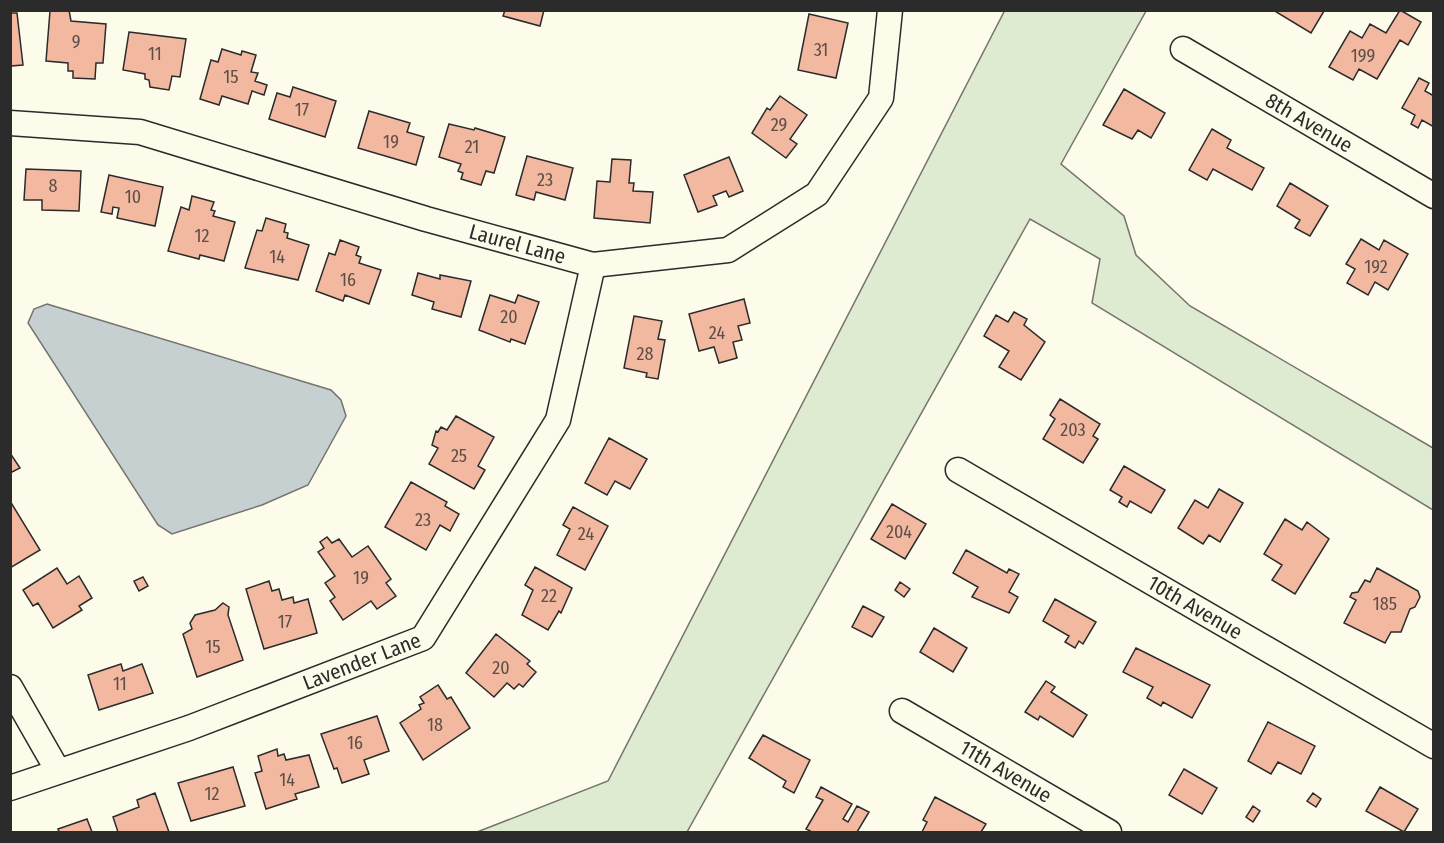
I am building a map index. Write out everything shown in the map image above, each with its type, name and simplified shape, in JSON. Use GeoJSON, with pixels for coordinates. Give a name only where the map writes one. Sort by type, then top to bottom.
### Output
{"type":"FeatureCollection","features":[{"type":"Feature","properties":{"kind":"street","name":"Laurel Lane"},"geometry":{"type":"LineString","coordinates":[[10,123],[140,132],[426,219],[593,265],[728,250],[818,194],[881,98],[890,10]]}},
{"type":"Feature","properties":{"kind":"street","name":"8th Avenue"},"geometry":{"type":"LineString","coordinates":[[1183,49],[1434,196]]}},
{"type":"Feature","properties":{"kind":"street","name":"Lavender Lane"},"geometry":{"type":"LineString","coordinates":[[10,788],[189,728],[423,638],[558,420],[593,265]]}},
{"type":"Feature","properties":{"kind":"street","name":"10th Avenue"},"geometry":{"type":"LineString","coordinates":[[958,470],[1434,746]]}},
{"type":"Feature","properties":{"kind":"street"},"geometry":{"type":"LineString","coordinates":[[10,687],[58,771]]}},
{"type":"Feature","properties":{"kind":"street","name":"11th Avenue"},"geometry":{"type":"LineString","coordinates":[[902,711],[1108,832]]}},
{"type":"Feature","properties":{"kind":"green space"},"geometry":{"type":"Polygon","coordinates":[[[1005,10],[1146,11],[1061,164],[1124,216],[1136,255],[1190,306],[1433,448],[1433,510],[1092,303],[1100,259],[1030,219],[687,832],[477,832],[608,781],[1005,10]]]}},
{"type":"Feature","properties":{"kind":"shaded area"},"geometry":{"type":"Polygon","coordinates":[[[47,304],[331,390],[341,400],[346,416],[308,485],[262,505],[172,534],[158,525],[28,323],[34,309],[47,304]]]}},
{"type":"Feature","properties":{"kind":"building"},"geometry":{"type":"Polygon","coordinates":[[[69,10],[71,21],[106,24],[103,63],[96,63],[95,79],[73,78],[73,71],[68,71],[68,63],[46,61],[50,11],[69,10]]]}},
{"type":"Feature","properties":{"kind":"building"},"geometry":{"type":"Polygon","coordinates":[[[505,10],[544,10],[540,26],[503,16],[505,10]]]}},
{"type":"Feature","properties":{"kind":"building"},"geometry":{"type":"Polygon","coordinates":[[[1273,10],[1322,10],[1324,11],[1311,33],[1273,10]]]}},
{"type":"Feature","properties":{"kind":"building"},"geometry":{"type":"Polygon","coordinates":[[[1400,10],[1421,22],[1408,45],[1400,40],[1377,79],[1359,69],[1353,80],[1329,67],[1350,31],[1362,38],[1370,24],[1386,33],[1400,10]]]}},
{"type":"Feature","properties":{"kind":"building"},"geometry":{"type":"Polygon","coordinates":[[[10,13],[17,13],[23,65],[11,66],[10,70],[10,13]]]}},
{"type":"Feature","properties":{"kind":"building"},"geometry":{"type":"Polygon","coordinates":[[[809,14],[848,23],[836,78],[798,70],[809,14]]]}},
{"type":"Feature","properties":{"kind":"building"},"geometry":{"type":"Polygon","coordinates":[[[129,32],[186,39],[180,77],[172,76],[169,90],[150,87],[145,74],[123,70],[129,32]]]}},
{"type":"Feature","properties":{"kind":"building"},"geometry":{"type":"Polygon","coordinates":[[[222,49],[241,55],[242,51],[256,55],[251,72],[258,73],[255,81],[267,85],[264,95],[252,91],[248,104],[222,96],[219,105],[200,99],[211,60],[218,62],[222,49]]]}},
{"type":"Feature","properties":{"kind":"building"},"geometry":{"type":"Polygon","coordinates":[[[1419,78],[1429,83],[1425,91],[1434,96],[1434,127],[1422,120],[1418,128],[1411,124],[1415,115],[1402,108],[1419,78]]]}},
{"type":"Feature","properties":{"kind":"building"},"geometry":{"type":"Polygon","coordinates":[[[293,87],[336,101],[325,137],[269,119],[277,93],[290,97],[293,87]]]}},
{"type":"Feature","properties":{"kind":"building"},"geometry":{"type":"Polygon","coordinates":[[[1124,89],[1165,113],[1151,138],[1138,130],[1132,139],[1103,125],[1124,89]]]}},
{"type":"Feature","properties":{"kind":"building"},"geometry":{"type":"Polygon","coordinates":[[[780,96],[807,115],[790,139],[797,144],[786,158],[752,133],[767,108],[770,110],[780,96]]]}},
{"type":"Feature","properties":{"kind":"building"},"geometry":{"type":"Polygon","coordinates":[[[369,111],[410,123],[407,132],[424,137],[416,165],[358,148],[369,111]]]}},
{"type":"Feature","properties":{"kind":"building"},"geometry":{"type":"Polygon","coordinates":[[[449,124],[474,130],[475,128],[505,137],[494,173],[486,171],[481,185],[461,179],[463,173],[458,171],[461,164],[439,157],[449,124]]]}},
{"type":"Feature","properties":{"kind":"building"},"geometry":{"type":"Polygon","coordinates":[[[1212,129],[1231,140],[1227,148],[1264,168],[1252,190],[1213,169],[1207,180],[1189,170],[1212,129]]]}},
{"type":"Feature","properties":{"kind":"building"},"geometry":{"type":"Polygon","coordinates":[[[527,156],[573,168],[565,200],[536,192],[534,200],[516,195],[527,156]]]}},
{"type":"Feature","properties":{"kind":"building"},"geometry":{"type":"Polygon","coordinates":[[[729,157],[743,191],[729,197],[726,191],[713,196],[717,205],[698,212],[684,175],[729,157]]]}},
{"type":"Feature","properties":{"kind":"building"},"geometry":{"type":"Polygon","coordinates":[[[612,159],[631,160],[629,183],[634,183],[633,191],[653,192],[650,223],[594,218],[597,181],[610,182],[612,159]]]}},
{"type":"Feature","properties":{"kind":"building"},"geometry":{"type":"Polygon","coordinates":[[[26,169],[81,171],[79,211],[42,210],[42,200],[24,200],[26,169]]]}},
{"type":"Feature","properties":{"kind":"building"},"geometry":{"type":"Polygon","coordinates":[[[109,175],[163,187],[155,226],[117,218],[119,208],[113,207],[112,214],[101,212],[109,175]]]}},
{"type":"Feature","properties":{"kind":"building"},"geometry":{"type":"Polygon","coordinates":[[[1290,183],[1328,206],[1310,236],[1295,228],[1300,220],[1277,206],[1290,183]]]}},
{"type":"Feature","properties":{"kind":"building"},"geometry":{"type":"Polygon","coordinates":[[[192,196],[214,202],[211,210],[215,211],[213,216],[235,222],[224,261],[200,255],[199,259],[168,251],[181,207],[189,210],[192,196]]]}},
{"type":"Feature","properties":{"kind":"building"},"geometry":{"type":"Polygon","coordinates":[[[266,218],[286,224],[284,232],[288,233],[287,238],[309,245],[298,280],[245,268],[257,230],[262,231],[266,218]]]}},
{"type":"Feature","properties":{"kind":"building"},"geometry":{"type":"Polygon","coordinates":[[[1361,239],[1379,250],[1384,240],[1408,254],[1388,290],[1375,282],[1368,295],[1347,283],[1355,269],[1346,264],[1361,239]]]}},
{"type":"Feature","properties":{"kind":"building"},"geometry":{"type":"Polygon","coordinates":[[[340,240],[359,247],[356,255],[361,257],[359,263],[381,270],[369,304],[345,295],[343,301],[316,291],[329,253],[335,255],[340,240]]]}},
{"type":"Feature","properties":{"kind":"building"},"geometry":{"type":"Polygon","coordinates":[[[418,273],[440,279],[440,275],[471,281],[461,317],[432,309],[434,302],[412,295],[418,273]]]}},
{"type":"Feature","properties":{"kind":"building"},"geometry":{"type":"Polygon","coordinates":[[[490,295],[515,303],[518,295],[539,302],[525,344],[511,339],[510,342],[479,330],[490,295]]]}},
{"type":"Feature","properties":{"kind":"building"},"geometry":{"type":"Polygon","coordinates":[[[744,299],[750,323],[738,326],[742,340],[733,342],[737,358],[719,363],[714,347],[699,351],[689,314],[744,299]]]}},
{"type":"Feature","properties":{"kind":"building"},"geometry":{"type":"Polygon","coordinates":[[[1014,312],[1027,319],[1024,325],[1045,342],[1021,380],[999,367],[1009,351],[984,336],[996,315],[1008,322],[1014,312]]]}},
{"type":"Feature","properties":{"kind":"building"},"geometry":{"type":"Polygon","coordinates":[[[634,316],[662,321],[658,339],[665,340],[658,379],[646,377],[647,373],[624,368],[634,316]]]}},
{"type":"Feature","properties":{"kind":"building"},"geometry":{"type":"Polygon","coordinates":[[[1060,399],[1100,424],[1093,436],[1098,439],[1083,463],[1043,439],[1055,419],[1050,415],[1060,399]]]}},
{"type":"Feature","properties":{"kind":"building"},"geometry":{"type":"Polygon","coordinates":[[[456,416],[494,437],[478,466],[485,470],[474,489],[429,464],[438,448],[432,445],[436,431],[438,432],[441,427],[447,430],[456,416]]]}},
{"type":"Feature","properties":{"kind":"building"},"geometry":{"type":"Polygon","coordinates":[[[609,438],[647,459],[630,489],[615,481],[607,495],[585,483],[609,438]]]}},
{"type":"Feature","properties":{"kind":"building"},"geometry":{"type":"Polygon","coordinates":[[[10,453],[20,468],[10,473],[10,453]]]}},
{"type":"Feature","properties":{"kind":"building"},"geometry":{"type":"Polygon","coordinates":[[[1124,466],[1165,490],[1151,513],[1130,501],[1127,507],[1119,502],[1122,497],[1110,490],[1124,466]]]}},
{"type":"Feature","properties":{"kind":"building"},"geometry":{"type":"Polygon","coordinates":[[[411,482],[447,502],[445,506],[459,514],[450,531],[440,525],[426,550],[385,527],[411,482]]]}},
{"type":"Feature","properties":{"kind":"building"},"geometry":{"type":"Polygon","coordinates":[[[1219,489],[1243,503],[1220,542],[1209,535],[1203,544],[1178,528],[1195,500],[1208,508],[1219,489]]]}},
{"type":"Feature","properties":{"kind":"building"},"geometry":{"type":"Polygon","coordinates":[[[10,501],[40,550],[10,568],[10,501]]]}},
{"type":"Feature","properties":{"kind":"building"},"geometry":{"type":"Polygon","coordinates":[[[892,504],[926,524],[905,559],[871,539],[892,504]]]}},
{"type":"Feature","properties":{"kind":"building"},"geometry":{"type":"Polygon","coordinates":[[[573,507],[608,526],[585,570],[557,555],[570,529],[563,525],[573,507]]]}},
{"type":"Feature","properties":{"kind":"building"},"geometry":{"type":"Polygon","coordinates":[[[1285,519],[1302,530],[1307,522],[1329,539],[1295,594],[1272,580],[1282,565],[1264,554],[1285,519]]]}},
{"type":"Feature","properties":{"kind":"building"},"geometry":{"type":"Polygon","coordinates":[[[327,537],[332,543],[339,539],[352,557],[368,546],[391,579],[386,583],[396,596],[377,609],[371,601],[343,620],[330,601],[335,597],[325,583],[335,576],[318,552],[324,548],[320,542],[327,537]]]}},
{"type":"Feature","properties":{"kind":"building"},"geometry":{"type":"Polygon","coordinates":[[[966,550],[1007,573],[1009,569],[1019,574],[1009,592],[1018,597],[1009,613],[972,597],[978,587],[953,573],[966,550]]]}},
{"type":"Feature","properties":{"kind":"building"},"geometry":{"type":"Polygon","coordinates":[[[535,567],[572,588],[561,613],[559,611],[548,630],[522,615],[533,590],[525,585],[535,567]]]}},
{"type":"Feature","properties":{"kind":"building"},"geometry":{"type":"Polygon","coordinates":[[[57,568],[67,584],[79,576],[92,598],[79,606],[82,610],[53,628],[38,603],[33,606],[23,590],[57,568]]]}},
{"type":"Feature","properties":{"kind":"building"},"geometry":{"type":"Polygon","coordinates":[[[1377,568],[1418,591],[1420,597],[1415,607],[1410,609],[1401,632],[1391,632],[1385,643],[1344,623],[1356,600],[1350,597],[1352,593],[1358,592],[1365,580],[1370,582],[1377,568]]]}},
{"type":"Feature","properties":{"kind":"building"},"geometry":{"type":"Polygon","coordinates":[[[143,577],[148,586],[139,591],[134,581],[143,577]]]}},
{"type":"Feature","properties":{"kind":"building"},"geometry":{"type":"Polygon","coordinates":[[[269,581],[272,591],[279,589],[282,600],[293,597],[294,603],[308,599],[317,633],[264,649],[246,589],[269,581]]]}},
{"type":"Feature","properties":{"kind":"building"},"geometry":{"type":"Polygon","coordinates":[[[900,582],[910,589],[904,597],[895,590],[900,582]]]}},
{"type":"Feature","properties":{"kind":"building"},"geometry":{"type":"Polygon","coordinates":[[[1055,599],[1096,622],[1083,644],[1079,641],[1075,648],[1065,642],[1069,636],[1043,621],[1055,599]]]}},
{"type":"Feature","properties":{"kind":"building"},"geometry":{"type":"Polygon","coordinates":[[[223,603],[229,607],[228,615],[243,660],[197,677],[183,634],[192,629],[190,623],[195,615],[215,610],[223,603]]]}},
{"type":"Feature","properties":{"kind":"building"},"geometry":{"type":"Polygon","coordinates":[[[863,606],[884,617],[872,637],[852,627],[863,606]]]}},
{"type":"Feature","properties":{"kind":"building"},"geometry":{"type":"Polygon","coordinates":[[[934,628],[967,648],[953,672],[920,652],[934,628]]]}},
{"type":"Feature","properties":{"kind":"building"},"geometry":{"type":"Polygon","coordinates":[[[496,634],[530,661],[527,664],[536,672],[523,687],[519,684],[514,689],[507,683],[494,697],[466,673],[496,634]]]}},
{"type":"Feature","properties":{"kind":"building"},"geometry":{"type":"Polygon","coordinates":[[[1136,648],[1210,685],[1192,718],[1163,702],[1161,706],[1147,698],[1153,687],[1123,672],[1136,648]]]}},
{"type":"Feature","properties":{"kind":"building"},"geometry":{"type":"Polygon","coordinates":[[[121,664],[123,671],[142,664],[153,693],[99,710],[88,675],[121,664]]]}},
{"type":"Feature","properties":{"kind":"building"},"geometry":{"type":"Polygon","coordinates":[[[1046,681],[1055,687],[1051,692],[1087,715],[1073,737],[1040,716],[1038,720],[1025,712],[1046,681]]]}},
{"type":"Feature","properties":{"kind":"building"},"geometry":{"type":"Polygon","coordinates":[[[438,685],[447,699],[451,697],[470,728],[423,760],[400,723],[421,709],[419,705],[424,703],[420,697],[438,685]]]}},
{"type":"Feature","properties":{"kind":"building"},"geometry":{"type":"Polygon","coordinates":[[[377,716],[389,751],[364,760],[369,774],[342,783],[337,768],[334,769],[321,734],[377,716]]]}},
{"type":"Feature","properties":{"kind":"building"},"geometry":{"type":"Polygon","coordinates":[[[1268,722],[1315,746],[1301,774],[1278,762],[1271,774],[1248,761],[1268,722]]]}},
{"type":"Feature","properties":{"kind":"building"},"geometry":{"type":"Polygon","coordinates":[[[763,735],[810,760],[794,793],[783,787],[786,781],[749,758],[763,735]]]}},
{"type":"Feature","properties":{"kind":"building"},"geometry":{"type":"Polygon","coordinates":[[[277,749],[278,756],[284,754],[286,760],[309,755],[319,787],[295,794],[297,799],[266,809],[255,773],[262,771],[258,756],[277,749]]]}},
{"type":"Feature","properties":{"kind":"building"},"geometry":{"type":"Polygon","coordinates":[[[233,767],[245,806],[191,821],[178,783],[233,767]]]}},
{"type":"Feature","properties":{"kind":"building"},"geometry":{"type":"Polygon","coordinates":[[[1184,769],[1217,788],[1202,814],[1169,795],[1184,769]]]}},
{"type":"Feature","properties":{"kind":"building"},"geometry":{"type":"Polygon","coordinates":[[[821,787],[852,804],[843,819],[848,822],[857,806],[869,812],[857,832],[812,832],[806,829],[823,800],[816,797],[821,787]]]}},
{"type":"Feature","properties":{"kind":"building"},"geometry":{"type":"Polygon","coordinates":[[[1380,787],[1418,809],[1404,832],[1366,811],[1380,787]]]}},
{"type":"Feature","properties":{"kind":"building"},"geometry":{"type":"Polygon","coordinates":[[[155,793],[169,832],[118,832],[113,817],[139,807],[137,800],[155,793]]]}},
{"type":"Feature","properties":{"kind":"building"},"geometry":{"type":"Polygon","coordinates":[[[1313,793],[1321,799],[1316,807],[1307,801],[1313,793]]]}},
{"type":"Feature","properties":{"kind":"building"},"geometry":{"type":"Polygon","coordinates":[[[935,797],[986,824],[981,832],[922,832],[927,822],[923,820],[935,797]]]}},
{"type":"Feature","properties":{"kind":"building"},"geometry":{"type":"Polygon","coordinates":[[[1253,806],[1260,811],[1253,822],[1246,817],[1253,806]]]}},
{"type":"Feature","properties":{"kind":"building"},"geometry":{"type":"Polygon","coordinates":[[[87,819],[92,832],[59,832],[58,829],[87,819]]]}}]}
